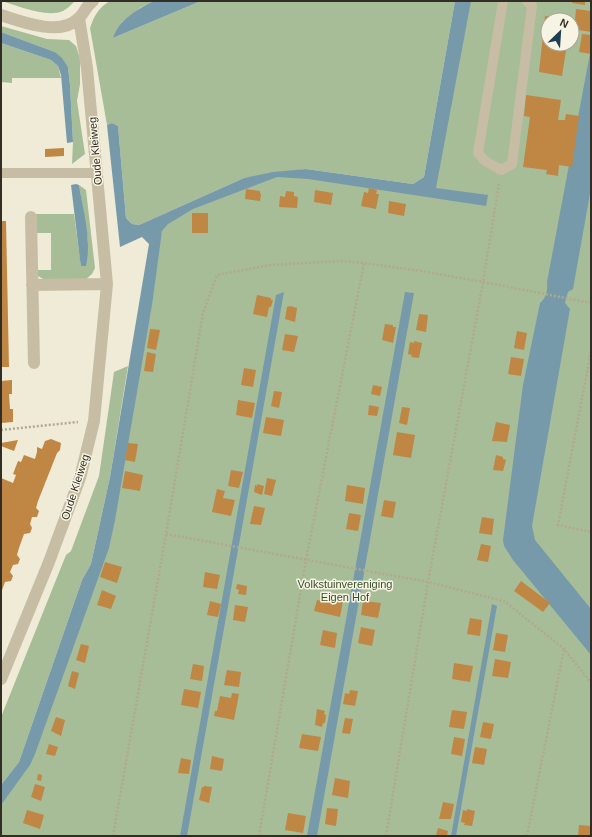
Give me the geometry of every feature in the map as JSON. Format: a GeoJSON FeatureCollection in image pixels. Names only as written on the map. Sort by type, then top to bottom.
{"type":"FeatureCollection","features":[{"type":"Feature","properties":{"kind":"street"},"geometry":{"type":"LineString","coordinates":[[1,15],[32,25],[50,28],[67,26],[79,18],[86,7],[93,1]]}},
{"type":"Feature","properties":{"kind":"street","name":"Oude Kleiweg"},"geometry":{"type":"LineString","coordinates":[[1,679],[52,555],[80,478],[94,420],[107,284],[88,68],[79,18]]}},
{"type":"Feature","properties":{"kind":"street"},"geometry":{"type":"LineString","coordinates":[[31,218],[34,363]]}},
{"type":"Feature","properties":{"kind":"street"},"geometry":{"type":"LineString","coordinates":[[32,285],[107,284]]}},
{"type":"Feature","properties":{"kind":"lane"},"geometry":{"type":"LineString","coordinates":[[503,1],[478,153],[485,161],[501,170],[512,164],[532,6],[528,1]]}},
{"type":"Feature","properties":{"kind":"lane"},"geometry":{"type":"LineString","coordinates":[[1,173],[97,173]]}},
{"type":"Feature","properties":{"kind":"path"},"geometry":{"type":"LineString","coordinates":[[386,836],[428,582],[483,282],[501,170]]}},
{"type":"Feature","properties":{"kind":"path"},"geometry":{"type":"LineString","coordinates":[[113,836],[203,313],[217,275],[270,265],[342,262],[364,263],[421,271],[591,303]]}},
{"type":"Feature","properties":{"kind":"path"},"geometry":{"type":"LineString","coordinates":[[259,836],[306,560],[364,263]]}},
{"type":"Feature","properties":{"kind":"path"},"geometry":{"type":"LineString","coordinates":[[591,351],[558,525],[591,532]]}},
{"type":"Feature","properties":{"kind":"path"},"geometry":{"type":"LineString","coordinates":[[1,430],[94,420]]}},
{"type":"Feature","properties":{"kind":"path"},"geometry":{"type":"LineString","coordinates":[[166,534],[428,582],[504,601],[564,649],[591,683]]}},
{"type":"Feature","properties":{"kind":"path"},"geometry":{"type":"LineString","coordinates":[[527,836],[564,649]]}},
{"type":"Feature","properties":{"kind":"green space"},"geometry":{"type":"Polygon","coordinates":[[[2,1],[75,1],[63,11],[49,13],[24,8],[2,1]]]}},
{"type":"Feature","properties":{"kind":"green space"},"geometry":{"type":"Polygon","coordinates":[[[110,1],[154,1],[140,8],[122,22],[113,38],[201,1],[455,1],[424,177],[413,184],[306,169],[244,178],[139,225],[132,224],[126,218],[118,126],[112,123],[107,125],[90,28],[97,12],[110,1]]]}},
{"type":"Feature","properties":{"kind":"green space","name":"Volkstuinvereniging Eigen Hof"},"geometry":{"type":"Polygon","coordinates":[[[465,1],[591,1],[591,836],[1,836],[1,796],[28,760],[94,578],[164,220],[277,174],[424,191],[465,1]]]}},
{"type":"Feature","properties":{"kind":"green space"},"geometry":{"type":"Polygon","coordinates":[[[1,26],[47,39],[69,40],[76,46],[80,59],[80,84],[77,101],[85,154],[72,164],[73,142],[68,67],[55,52],[1,32],[1,26]]]}},
{"type":"Feature","properties":{"kind":"green space"},"geometry":{"type":"Polygon","coordinates":[[[1,43],[51,60],[58,66],[61,78],[12,78],[12,83],[1,82],[1,43]]]}},
{"type":"Feature","properties":{"kind":"green space"},"geometry":{"type":"Polygon","coordinates":[[[79,185],[86,190],[95,268],[92,274],[86,279],[45,280],[38,276],[37,270],[51,270],[51,233],[37,233],[36,214],[74,214],[81,266],[88,241],[79,185]]]}},
{"type":"Feature","properties":{"kind":"green space"},"geometry":{"type":"Polygon","coordinates":[[[128,366],[110,477],[91,564],[82,580],[19,762],[1,785],[1,717],[66,555],[71,551],[99,476],[114,372],[128,366]]]}},
{"type":"Feature","properties":{"kind":"water"},"geometry":{"type":"Polygon","coordinates":[[[154,1],[201,1],[113,38],[124,20],[154,1]]]}},
{"type":"Feature","properties":{"kind":"water"},"geometry":{"type":"Polygon","coordinates":[[[455,1],[471,1],[436,188],[488,195],[486,206],[308,179],[277,177],[193,209],[168,224],[162,231],[152,305],[109,548],[35,754],[30,765],[1,805],[1,785],[19,762],[82,580],[91,564],[110,477],[149,244],[142,237],[120,247],[107,125],[112,123],[118,126],[126,218],[132,224],[139,225],[244,178],[273,172],[306,169],[413,184],[424,177],[455,1]]]}},
{"type":"Feature","properties":{"kind":"water"},"geometry":{"type":"Polygon","coordinates":[[[1,32],[55,52],[62,58],[68,67],[73,142],[67,143],[61,75],[58,66],[51,60],[1,43],[1,32]]]}},
{"type":"Feature","properties":{"kind":"water"},"geometry":{"type":"Polygon","coordinates":[[[591,48],[591,188],[573,289],[568,292],[565,303],[570,309],[532,526],[535,540],[591,609],[591,655],[513,560],[504,546],[503,540],[523,385],[540,303],[544,299],[547,291],[547,282],[591,48]]]}},
{"type":"Feature","properties":{"kind":"water"},"geometry":{"type":"Polygon","coordinates":[[[71,185],[79,185],[86,225],[88,256],[86,266],[81,266],[80,260],[71,185]]]}},
{"type":"Feature","properties":{"kind":"water"},"geometry":{"type":"Polygon","coordinates":[[[284,292],[187,836],[180,836],[276,295],[284,292]]]}},
{"type":"Feature","properties":{"kind":"water"},"geometry":{"type":"Polygon","coordinates":[[[405,292],[414,293],[317,836],[307,836],[405,292]]]}},
{"type":"Feature","properties":{"kind":"water"},"geometry":{"type":"Polygon","coordinates":[[[492,604],[497,606],[456,836],[451,836],[492,604]]]}},
{"type":"Feature","properties":{"kind":"building"},"geometry":{"type":"Polygon","coordinates":[[[572,1],[585,1],[585,5],[572,3],[572,1]]]}},
{"type":"Feature","properties":{"kind":"building"},"geometry":{"type":"Polygon","coordinates":[[[576,9],[591,11],[591,32],[580,30],[580,12],[576,12],[576,9]]]}},
{"type":"Feature","properties":{"kind":"building"},"geometry":{"type":"Polygon","coordinates":[[[582,34],[591,35],[591,54],[579,52],[582,34]]]}},
{"type":"Feature","properties":{"kind":"building"},"geometry":{"type":"Polygon","coordinates":[[[541,52],[566,52],[562,76],[539,72],[541,52]]]}},
{"type":"Feature","properties":{"kind":"building"},"geometry":{"type":"Polygon","coordinates":[[[526,95],[561,100],[558,120],[565,120],[566,114],[579,116],[572,167],[559,165],[558,176],[546,174],[547,170],[523,167],[530,117],[524,116],[526,95]]]}},
{"type":"Feature","properties":{"kind":"building"},"geometry":{"type":"Polygon","coordinates":[[[64,148],[64,156],[45,157],[45,149],[64,148]]]}},
{"type":"Feature","properties":{"kind":"building"},"geometry":{"type":"Polygon","coordinates":[[[369,188],[377,190],[376,194],[379,194],[376,209],[361,206],[364,192],[368,193],[369,188]]]}},
{"type":"Feature","properties":{"kind":"building"},"geometry":{"type":"Polygon","coordinates":[[[246,189],[260,191],[260,201],[245,199],[246,189]]]}},
{"type":"Feature","properties":{"kind":"building"},"geometry":{"type":"Polygon","coordinates":[[[315,190],[333,193],[331,205],[314,202],[315,190]]]}},
{"type":"Feature","properties":{"kind":"building"},"geometry":{"type":"Polygon","coordinates":[[[286,191],[294,192],[294,196],[298,197],[297,208],[279,207],[280,196],[285,197],[286,191]]]}},
{"type":"Feature","properties":{"kind":"building"},"geometry":{"type":"Polygon","coordinates":[[[389,201],[406,204],[404,216],[388,213],[389,201]]]}},
{"type":"Feature","properties":{"kind":"building"},"geometry":{"type":"Polygon","coordinates":[[[192,213],[208,213],[208,233],[192,233],[192,213]]]}},
{"type":"Feature","properties":{"kind":"building"},"geometry":{"type":"Polygon","coordinates":[[[1,221],[6,221],[9,367],[1,367],[1,221]]]}},
{"type":"Feature","properties":{"kind":"building"},"geometry":{"type":"Polygon","coordinates":[[[257,295],[271,298],[271,300],[273,300],[271,307],[269,307],[267,317],[253,314],[257,295]]]}},
{"type":"Feature","properties":{"kind":"building"},"geometry":{"type":"Polygon","coordinates":[[[290,306],[297,308],[295,322],[285,319],[287,307],[290,306]]]}},
{"type":"Feature","properties":{"kind":"building"},"geometry":{"type":"Polygon","coordinates":[[[419,314],[428,315],[426,332],[416,330],[419,314]]]}},
{"type":"Feature","properties":{"kind":"building"},"geometry":{"type":"Polygon","coordinates":[[[385,324],[396,327],[393,343],[382,340],[385,324]]]}},
{"type":"Feature","properties":{"kind":"building"},"geometry":{"type":"Polygon","coordinates":[[[150,329],[160,330],[156,350],[147,348],[150,329]]]}},
{"type":"Feature","properties":{"kind":"building"},"geometry":{"type":"Polygon","coordinates":[[[517,331],[527,333],[524,350],[514,348],[517,331]]]}},
{"type":"Feature","properties":{"kind":"building"},"geometry":{"type":"Polygon","coordinates":[[[285,334],[298,336],[294,352],[282,350],[285,334]]]}},
{"type":"Feature","properties":{"kind":"building"},"geometry":{"type":"Polygon","coordinates":[[[414,341],[422,343],[419,358],[411,357],[412,355],[408,354],[410,342],[414,343],[414,341]]]}},
{"type":"Feature","properties":{"kind":"building"},"geometry":{"type":"Polygon","coordinates":[[[147,352],[156,354],[153,372],[144,371],[147,352]]]}},
{"type":"Feature","properties":{"kind":"building"},"geometry":{"type":"Polygon","coordinates":[[[511,357],[524,359],[521,376],[508,374],[511,357]]]}},
{"type":"Feature","properties":{"kind":"building"},"geometry":{"type":"Polygon","coordinates":[[[244,368],[256,370],[253,387],[241,385],[244,368]]]}},
{"type":"Feature","properties":{"kind":"building"},"geometry":{"type":"Polygon","coordinates":[[[12,380],[12,394],[9,394],[10,409],[13,409],[13,422],[1,423],[1,381],[12,380]]]}},
{"type":"Feature","properties":{"kind":"building"},"geometry":{"type":"Polygon","coordinates":[[[373,385],[382,387],[380,396],[371,394],[373,385]]]}},
{"type":"Feature","properties":{"kind":"building"},"geometry":{"type":"Polygon","coordinates":[[[274,391],[282,392],[279,408],[271,406],[274,391]]]}},
{"type":"Feature","properties":{"kind":"building"},"geometry":{"type":"Polygon","coordinates":[[[238,400],[255,403],[252,418],[236,415],[238,400]]]}},
{"type":"Feature","properties":{"kind":"building"},"geometry":{"type":"Polygon","coordinates":[[[369,405],[379,407],[377,416],[368,415],[369,405]]]}},
{"type":"Feature","properties":{"kind":"building"},"geometry":{"type":"Polygon","coordinates":[[[402,407],[410,408],[407,425],[399,423],[402,407]]]}},
{"type":"Feature","properties":{"kind":"building"},"geometry":{"type":"Polygon","coordinates":[[[266,417],[284,420],[281,436],[263,433],[266,417]]]}},
{"type":"Feature","properties":{"kind":"building"},"geometry":{"type":"Polygon","coordinates":[[[496,422],[510,425],[507,442],[492,441],[496,422]]]}},
{"type":"Feature","properties":{"kind":"building"},"geometry":{"type":"Polygon","coordinates":[[[397,432],[415,435],[411,458],[393,455],[397,432]]]}},
{"type":"Feature","properties":{"kind":"building"},"geometry":{"type":"Polygon","coordinates":[[[51,439],[61,443],[60,450],[57,453],[38,501],[36,508],[39,511],[37,517],[32,517],[30,524],[32,528],[30,533],[24,534],[17,555],[20,559],[18,564],[13,565],[10,572],[13,576],[11,581],[5,582],[1,593],[1,478],[13,483],[16,475],[13,474],[18,461],[21,462],[24,455],[35,459],[37,447],[42,449],[45,441],[51,439]]]}},
{"type":"Feature","properties":{"kind":"building"},"geometry":{"type":"Polygon","coordinates":[[[18,440],[14,451],[1,446],[1,443],[18,440]]]}},
{"type":"Feature","properties":{"kind":"building"},"geometry":{"type":"Polygon","coordinates":[[[128,443],[138,444],[135,462],[125,460],[128,443]]]}},
{"type":"Feature","properties":{"kind":"building"},"geometry":{"type":"Polygon","coordinates":[[[496,455],[503,457],[503,459],[506,460],[503,471],[493,470],[496,455]]]}},
{"type":"Feature","properties":{"kind":"building"},"geometry":{"type":"Polygon","coordinates":[[[231,470],[243,472],[239,488],[228,486],[231,470]]]}},
{"type":"Feature","properties":{"kind":"building"},"geometry":{"type":"Polygon","coordinates":[[[125,471],[143,475],[140,491],[122,488],[125,471]]]}},
{"type":"Feature","properties":{"kind":"building"},"geometry":{"type":"Polygon","coordinates":[[[267,478],[276,480],[272,496],[264,494],[267,478]]]}},
{"type":"Feature","properties":{"kind":"building"},"geometry":{"type":"Polygon","coordinates":[[[257,484],[264,486],[262,495],[254,492],[255,485],[257,486],[257,484]]]}},
{"type":"Feature","properties":{"kind":"building"},"geometry":{"type":"Polygon","coordinates":[[[347,485],[365,488],[363,504],[345,501],[347,485]]]}},
{"type":"Feature","properties":{"kind":"building"},"geometry":{"type":"Polygon","coordinates":[[[217,489],[225,491],[223,498],[235,500],[231,516],[212,512],[217,489]]]}},
{"type":"Feature","properties":{"kind":"building"},"geometry":{"type":"Polygon","coordinates":[[[384,500],[396,502],[393,518],[381,516],[384,500]]]}},
{"type":"Feature","properties":{"kind":"building"},"geometry":{"type":"Polygon","coordinates":[[[254,506],[265,508],[261,525],[250,524],[254,506]]]}},
{"type":"Feature","properties":{"kind":"building"},"geometry":{"type":"Polygon","coordinates":[[[349,513],[361,515],[358,531],[346,529],[349,513]]]}},
{"type":"Feature","properties":{"kind":"building"},"geometry":{"type":"Polygon","coordinates":[[[482,517],[494,519],[492,535],[479,533],[482,517]]]}},
{"type":"Feature","properties":{"kind":"building"},"geometry":{"type":"Polygon","coordinates":[[[481,544],[491,546],[488,562],[477,560],[481,544]]]}},
{"type":"Feature","properties":{"kind":"building"},"geometry":{"type":"Polygon","coordinates":[[[105,562],[122,567],[117,583],[100,577],[105,562]]]}},
{"type":"Feature","properties":{"kind":"building"},"geometry":{"type":"Polygon","coordinates":[[[205,572],[220,575],[217,589],[203,587],[205,572]]]}},
{"type":"Feature","properties":{"kind":"building"},"geometry":{"type":"Polygon","coordinates":[[[521,581],[550,603],[543,612],[514,591],[521,581]]]}},
{"type":"Feature","properties":{"kind":"building"},"geometry":{"type":"Polygon","coordinates":[[[237,584],[247,586],[246,595],[238,594],[239,590],[236,589],[237,584]]]}},
{"type":"Feature","properties":{"kind":"building"},"geometry":{"type":"Polygon","coordinates":[[[102,590],[116,596],[111,609],[97,605],[102,590]]]}},
{"type":"Feature","properties":{"kind":"building"},"geometry":{"type":"Polygon","coordinates":[[[328,598],[343,601],[340,617],[314,611],[317,600],[327,602],[328,598]]]}},
{"type":"Feature","properties":{"kind":"building"},"geometry":{"type":"Polygon","coordinates":[[[210,601],[221,604],[218,617],[207,615],[210,601]]]}},
{"type":"Feature","properties":{"kind":"building"},"geometry":{"type":"Polygon","coordinates":[[[363,601],[381,603],[378,618],[361,615],[363,601]]]}},
{"type":"Feature","properties":{"kind":"building"},"geometry":{"type":"Polygon","coordinates":[[[235,605],[248,607],[245,622],[233,620],[235,605]]]}},
{"type":"Feature","properties":{"kind":"building"},"geometry":{"type":"Polygon","coordinates":[[[470,618],[482,620],[480,636],[467,634],[470,618]]]}},
{"type":"Feature","properties":{"kind":"building"},"geometry":{"type":"Polygon","coordinates":[[[361,627],[375,630],[372,646],[358,643],[361,627]]]}},
{"type":"Feature","properties":{"kind":"building"},"geometry":{"type":"Polygon","coordinates":[[[323,630],[337,633],[335,648],[320,645],[323,630]]]}},
{"type":"Feature","properties":{"kind":"building"},"geometry":{"type":"Polygon","coordinates":[[[496,633],[508,635],[505,652],[493,650],[496,633]]]}},
{"type":"Feature","properties":{"kind":"building"},"geometry":{"type":"Polygon","coordinates":[[[81,644],[89,646],[85,663],[76,660],[81,644]]]}},
{"type":"Feature","properties":{"kind":"building"},"geometry":{"type":"Polygon","coordinates":[[[495,659],[511,662],[508,678],[492,676],[495,659]]]}},
{"type":"Feature","properties":{"kind":"building"},"geometry":{"type":"Polygon","coordinates":[[[454,663],[473,666],[470,682],[452,679],[454,663]]]}},
{"type":"Feature","properties":{"kind":"building"},"geometry":{"type":"Polygon","coordinates":[[[193,664],[204,666],[202,681],[190,679],[193,664]]]}},
{"type":"Feature","properties":{"kind":"building"},"geometry":{"type":"Polygon","coordinates":[[[227,670],[241,672],[239,687],[224,685],[227,670]]]}},
{"type":"Feature","properties":{"kind":"building"},"geometry":{"type":"Polygon","coordinates":[[[72,671],[79,673],[75,689],[68,686],[72,671]]]}},
{"type":"Feature","properties":{"kind":"building"},"geometry":{"type":"Polygon","coordinates":[[[184,689],[201,692],[198,708],[181,705],[184,689]]]}},
{"type":"Feature","properties":{"kind":"building"},"geometry":{"type":"Polygon","coordinates":[[[350,690],[358,691],[355,706],[343,704],[345,693],[349,694],[350,690]]]}},
{"type":"Feature","properties":{"kind":"building"},"geometry":{"type":"Polygon","coordinates":[[[232,693],[239,694],[234,720],[214,716],[215,711],[217,711],[220,696],[231,698],[232,693]]]}},
{"type":"Feature","properties":{"kind":"building"},"geometry":{"type":"Polygon","coordinates":[[[317,709],[325,711],[325,723],[323,723],[322,727],[315,725],[317,709]]]}},
{"type":"Feature","properties":{"kind":"building"},"geometry":{"type":"Polygon","coordinates":[[[452,710],[467,712],[464,729],[449,727],[452,710]]]}},
{"type":"Feature","properties":{"kind":"building"},"geometry":{"type":"Polygon","coordinates":[[[56,717],[65,720],[61,736],[51,731],[56,717]]]}},
{"type":"Feature","properties":{"kind":"building"},"geometry":{"type":"Polygon","coordinates":[[[345,718],[353,719],[350,734],[342,733],[345,718]]]}},
{"type":"Feature","properties":{"kind":"building"},"geometry":{"type":"Polygon","coordinates":[[[483,722],[494,724],[491,739],[480,737],[483,722]]]}},
{"type":"Feature","properties":{"kind":"building"},"geometry":{"type":"Polygon","coordinates":[[[302,734],[321,737],[318,751],[299,748],[302,734]]]}},
{"type":"Feature","properties":{"kind":"building"},"geometry":{"type":"Polygon","coordinates":[[[454,737],[465,739],[462,756],[451,754],[454,737]]]}},
{"type":"Feature","properties":{"kind":"building"},"geometry":{"type":"Polygon","coordinates":[[[49,744],[58,747],[55,756],[46,754],[49,744]]]}},
{"type":"Feature","properties":{"kind":"building"},"geometry":{"type":"Polygon","coordinates":[[[475,747],[487,749],[484,765],[472,763],[475,747]]]}},
{"type":"Feature","properties":{"kind":"building"},"geometry":{"type":"Polygon","coordinates":[[[212,756],[224,759],[222,771],[210,769],[212,756]]]}},
{"type":"Feature","properties":{"kind":"building"},"geometry":{"type":"Polygon","coordinates":[[[181,758],[191,760],[189,774],[178,773],[181,758]]]}},
{"type":"Feature","properties":{"kind":"building"},"geometry":{"type":"Polygon","coordinates":[[[38,774],[42,775],[41,781],[37,780],[38,774]]]}},
{"type":"Feature","properties":{"kind":"building"},"geometry":{"type":"Polygon","coordinates":[[[335,778],[350,781],[348,798],[332,795],[335,778]]]}},
{"type":"Feature","properties":{"kind":"building"},"geometry":{"type":"Polygon","coordinates":[[[35,784],[45,787],[41,801],[31,797],[35,784]]]}},
{"type":"Feature","properties":{"kind":"building"},"geometry":{"type":"Polygon","coordinates":[[[202,787],[212,787],[209,803],[199,800],[202,787]]]}},
{"type":"Feature","properties":{"kind":"building"},"geometry":{"type":"Polygon","coordinates":[[[443,802],[454,804],[451,819],[439,819],[443,802]]]}},
{"type":"Feature","properties":{"kind":"building"},"geometry":{"type":"Polygon","coordinates":[[[327,808],[338,809],[336,826],[325,824],[327,808]]]}},
{"type":"Feature","properties":{"kind":"building"},"geometry":{"type":"Polygon","coordinates":[[[467,809],[475,811],[472,826],[464,825],[465,823],[461,822],[463,810],[467,811],[467,809]]]}},
{"type":"Feature","properties":{"kind":"building"},"geometry":{"type":"Polygon","coordinates":[[[27,810],[44,815],[40,829],[23,823],[27,810]]]}},
{"type":"Feature","properties":{"kind":"building"},"geometry":{"type":"Polygon","coordinates":[[[288,813],[306,816],[303,833],[285,830],[288,813]]]}},
{"type":"Feature","properties":{"kind":"building"},"geometry":{"type":"Polygon","coordinates":[[[579,825],[591,826],[591,836],[578,836],[579,825]]]}},
{"type":"Feature","properties":{"kind":"building"},"geometry":{"type":"Polygon","coordinates":[[[438,828],[448,831],[447,836],[436,836],[438,828]]]}}]}
